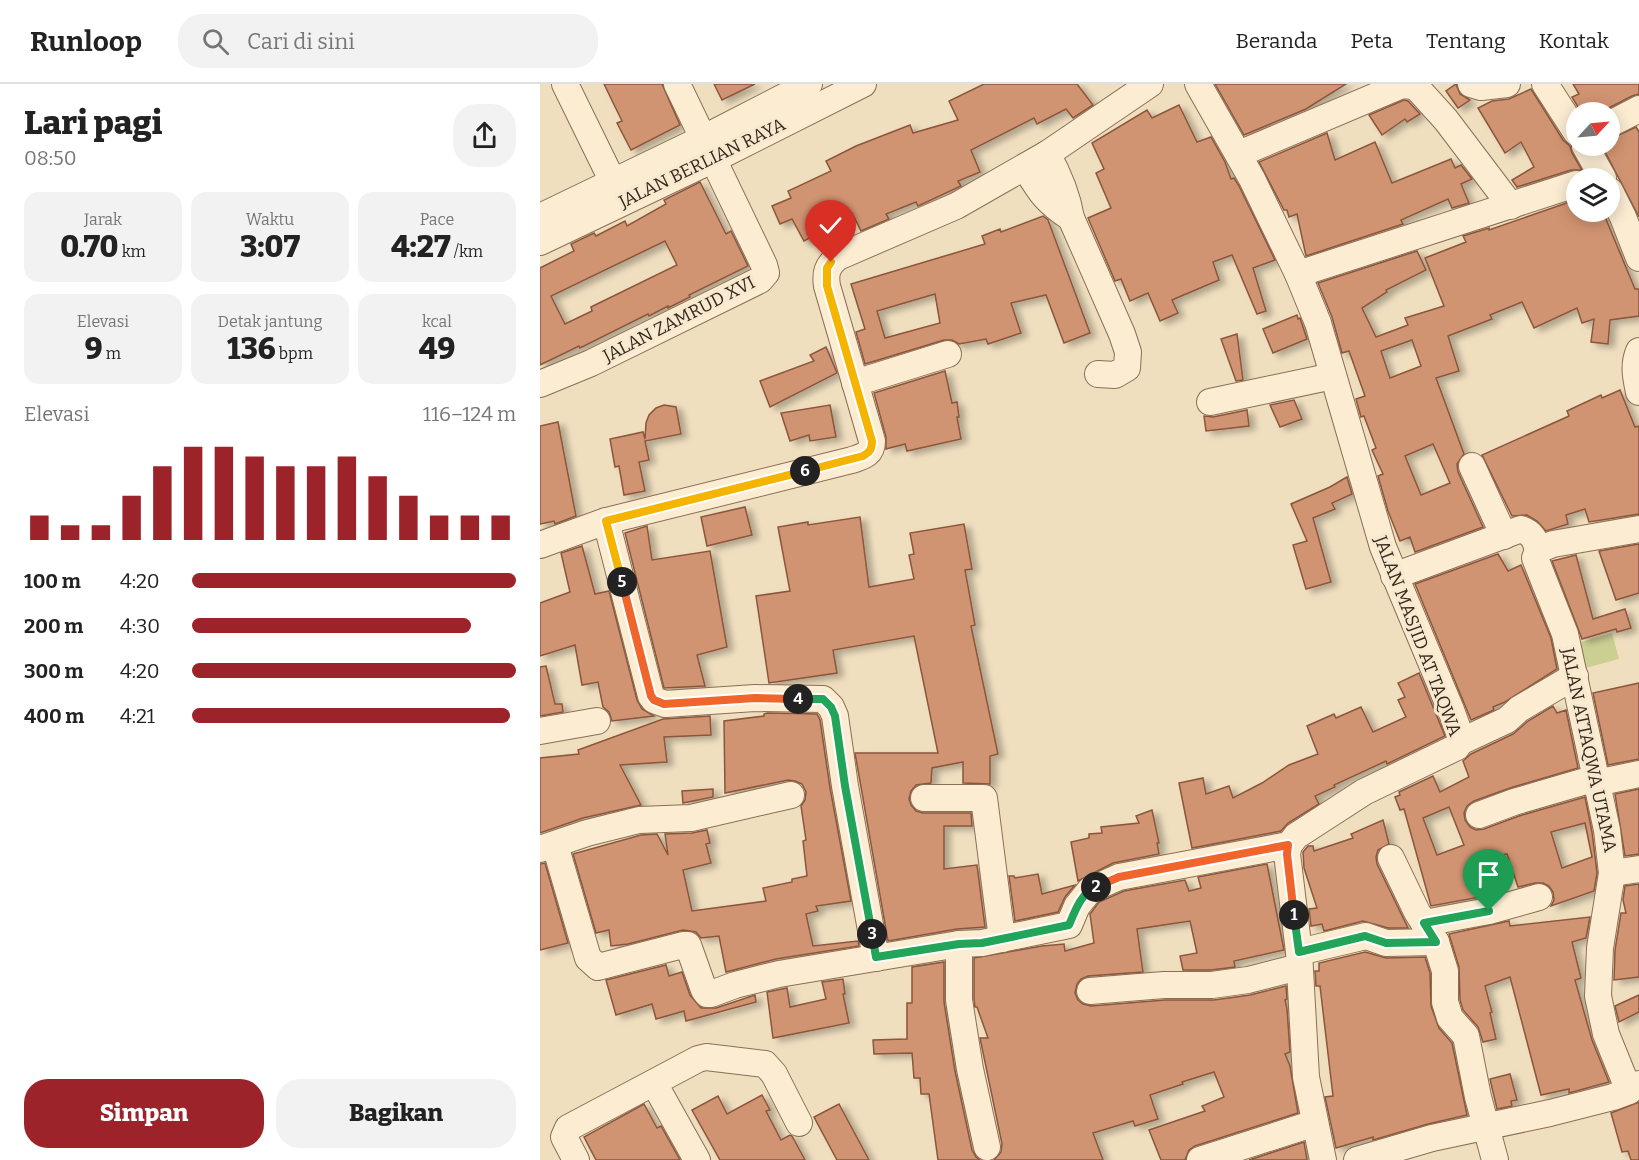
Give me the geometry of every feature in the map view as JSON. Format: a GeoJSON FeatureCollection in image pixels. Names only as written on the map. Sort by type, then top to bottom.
{"type":"FeatureCollection","features":[{"type":"Feature","properties":{"kind":"street"},"geometry":{"type":"LineString","coordinates":[[565,84],[613,182]]}},
{"type":"Feature","properties":{"kind":"street"},"geometry":{"type":"LineString","coordinates":[[677,84],[709,148]]}},
{"type":"Feature","properties":{"kind":"street","name":"JALAN BERLIAN RAYA"},"geometry":{"type":"LineString","coordinates":[[540,242],[709,148],[808,84]]}},
{"type":"Feature","properties":{"kind":"street","name":"JALAN BERLIAN RAYA"},"geometry":{"type":"LineString","coordinates":[[540,217],[613,182],[709,148],[863,84]]}},
{"type":"Feature","properties":{"kind":"street"},"geometry":{"type":"LineString","coordinates":[[540,545],[606,521],[852,460],[869,453],[872,441],[827,286],[827,268],[831,262],[956,207],[1047,154],[1150,84]]}},
{"type":"Feature","properties":{"kind":"street","name":"JALAN MASJID AT TAQWA"},"geometry":{"type":"LineString","coordinates":[[1198,84],[1239,154],[1298,274],[1318,324],[1374,519],[1394,576],[1460,735],[1457,747],[1364,792],[1296,836],[1288,845]]}},
{"type":"Feature","properties":{"kind":"street"},"geometry":{"type":"LineString","coordinates":[[1471,84],[1481,87],[1507,84]]}},
{"type":"Feature","properties":{"kind":"street"},"geometry":{"type":"LineString","coordinates":[[1545,84],[1566,117]]}},
{"type":"Feature","properties":{"kind":"street"},"geometry":{"type":"LineString","coordinates":[[1239,154],[1402,85],[1408,85],[1418,89],[1446,120],[1511,206]]}},
{"type":"Feature","properties":{"kind":"street"},"geometry":{"type":"LineString","coordinates":[[1620,119],[1639,109]]}},
{"type":"Feature","properties":{"kind":"street","name":"JALAN ZAMRUD XVI"},"geometry":{"type":"LineString","coordinates":[[540,384],[591,363],[760,280],[766,273],[764,264],[709,148]]}},
{"type":"Feature","properties":{"kind":"street"},"geometry":{"type":"LineString","coordinates":[[1047,154],[1063,183],[1071,218],[1128,352],[1127,368],[1115,375],[1098,374]]}},
{"type":"Feature","properties":{"kind":"street"},"geometry":{"type":"LineString","coordinates":[[1026,167],[1041,195],[1071,218]]}},
{"type":"Feature","properties":{"kind":"street"},"geometry":{"type":"LineString","coordinates":[[1298,274],[1566,187]]}},
{"type":"Feature","properties":{"kind":"street"},"geometry":{"type":"LineString","coordinates":[[1620,201],[1631,213],[1639,258]]}},
{"type":"Feature","properties":{"kind":"street"},"geometry":{"type":"LineString","coordinates":[[1639,351],[1635,374],[1639,392]]}},
{"type":"Feature","properties":{"kind":"street"},"geometry":{"type":"LineString","coordinates":[[855,383],[948,354]]}},
{"type":"Feature","properties":{"kind":"street"},"geometry":{"type":"LineString","coordinates":[[1210,402],[1333,376]]}},
{"type":"Feature","properties":{"kind":"street"},"geometry":{"type":"LineString","coordinates":[[1472,466],[1504,536]]}},
{"type":"Feature","properties":{"kind":"street"},"geometry":{"type":"LineString","coordinates":[[606,521],[651,696],[654,700],[664,704],[755,698],[823,699],[831,707],[876,957]]}},
{"type":"Feature","properties":{"kind":"street"},"geometry":{"type":"LineString","coordinates":[[1394,576],[1521,529],[1529,531],[1535,539],[1538,550],[1553,544],[1639,529]]}},
{"type":"Feature","properties":{"kind":"street","name":"JALAN ATTAQWA UTAMA"},"geometry":{"type":"LineString","coordinates":[[1538,550],[1536,563],[1559,615],[1575,676],[1607,830],[1612,873],[1600,948],[1598,996],[1606,1034],[1634,1088]]}},
{"type":"Feature","properties":{"kind":"street"},"geometry":{"type":"LineString","coordinates":[[1460,742],[1507,720],[1519,709],[1575,676]]}},
{"type":"Feature","properties":{"kind":"street"},"geometry":{"type":"LineString","coordinates":[[540,731],[597,721]]}},
{"type":"Feature","properties":{"kind":"street"},"geometry":{"type":"LineString","coordinates":[[1479,815],[1514,802],[1596,781],[1639,774]]}},
{"type":"Feature","properties":{"kind":"street"},"geometry":{"type":"LineString","coordinates":[[791,795],[691,818],[639,820],[587,833],[548,847],[588,958],[598,967],[688,945],[704,990],[707,994],[711,994],[735,985],[780,974],[959,944],[982,943],[1069,925],[1077,906],[1090,890],[1119,877],[1288,845],[1287,854],[1299,959],[1306,1077],[1323,1160]]}},
{"type":"Feature","properties":{"kind":"street"},"geometry":{"type":"LineString","coordinates":[[924,798],[984,798],[1002,939]]}},
{"type":"Feature","properties":{"kind":"street"},"geometry":{"type":"LineString","coordinates":[[1391,858],[1417,912],[1430,932],[1445,971],[1445,1002],[1450,1017],[1466,1036],[1495,1160]]}},
{"type":"Feature","properties":{"kind":"street"},"geometry":{"type":"LineString","coordinates":[[1612,873],[1639,869]]}},
{"type":"Feature","properties":{"kind":"street"},"geometry":{"type":"LineString","coordinates":[[1090,992],[1164,985],[1212,985],[1248,980],[1365,936],[1386,943],[1430,932],[1489,911],[1539,897]]}},
{"type":"Feature","properties":{"kind":"street"},"geometry":{"type":"LineString","coordinates":[[959,944],[959,1000],[970,1069],[987,1146]]}},
{"type":"Feature","properties":{"kind":"street"},"geometry":{"type":"LineString","coordinates":[[576,1160],[564,1137],[568,1128],[706,1057],[765,1064],[774,1074],[799,1123]]}},
{"type":"Feature","properties":{"kind":"street"},"geometry":{"type":"LineString","coordinates":[[654,1083],[697,1160]]}},
{"type":"Feature","properties":{"kind":"street"},"geometry":{"type":"LineString","coordinates":[[1357,1160],[1432,1138],[1550,1113],[1634,1088]]}},
{"type":"Feature","properties":{"kind":"street"},"geometry":{"type":"LineString","coordinates":[[1200,1160],[1315,1123]]}},
{"type":"Feature","properties":{"kind":"green space"},"geometry":{"type":"Polygon","coordinates":[[[1612,633],[1619,659],[1574,671],[1567,646],[1612,633]]]}},
{"type":"Feature","properties":{"kind":"building"},"geometry":{"type":"Polygon","coordinates":[[[604,84],[662,84],[680,125],[631,150],[617,123],[622,121],[604,84]]]}},
{"type":"Feature","properties":{"kind":"building"},"geometry":{"type":"Polygon","coordinates":[[[714,84],[755,84],[722,100],[714,84]]]}},
{"type":"Feature","properties":{"kind":"building"},"geometry":{"type":"Polygon","coordinates":[[[984,84],[1077,84],[1093,105],[1073,118],[1066,109],[1037,124],[1034,118],[971,150],[980,172],[958,181],[961,186],[918,206],[916,202],[886,214],[889,219],[861,231],[852,213],[817,229],[819,233],[804,241],[792,219],[780,224],[772,206],[791,198],[788,191],[831,171],[826,161],[856,146],[910,125],[913,133],[958,120],[949,101],[984,84]]]}},
{"type":"Feature","properties":{"kind":"building"},"geometry":{"type":"Polygon","coordinates":[[[1215,84],[1346,84],[1306,109],[1244,135],[1215,84]]]}},
{"type":"Feature","properties":{"kind":"building"},"geometry":{"type":"Polygon","coordinates":[[[1456,84],[1460,94],[1470,100],[1458,108],[1446,91],[1456,84]]]}},
{"type":"Feature","properties":{"kind":"building"},"geometry":{"type":"Polygon","coordinates":[[[1573,84],[1639,84],[1639,94],[1620,102],[1575,102],[1572,97],[1579,94],[1573,84]]]}},
{"type":"Feature","properties":{"kind":"building"},"geometry":{"type":"Polygon","coordinates":[[[1531,89],[1566,143],[1566,156],[1574,156],[1581,168],[1566,168],[1566,172],[1517,187],[1512,180],[1534,167],[1521,142],[1505,153],[1478,108],[1492,101],[1509,99],[1531,89]]]}},
{"type":"Feature","properties":{"kind":"building"},"geometry":{"type":"Polygon","coordinates":[[[1404,100],[1408,101],[1420,114],[1407,122],[1405,119],[1382,135],[1369,115],[1404,100]]]}},
{"type":"Feature","properties":{"kind":"building"},"geometry":{"type":"Polygon","coordinates":[[[1179,105],[1197,142],[1211,137],[1225,162],[1231,179],[1234,178],[1239,186],[1275,260],[1253,268],[1266,311],[1257,314],[1232,255],[1213,262],[1219,280],[1172,300],[1178,313],[1160,321],[1148,293],[1130,301],[1121,279],[1115,281],[1088,218],[1111,208],[1096,173],[1104,169],[1092,143],[1147,110],[1152,118],[1179,105]]]}},
{"type":"Feature","properties":{"kind":"building"},"geometry":{"type":"Polygon","coordinates":[[[1636,127],[1639,132],[1639,217],[1620,181],[1620,168],[1613,168],[1607,156],[1620,156],[1620,134],[1636,127]]]}},
{"type":"Feature","properties":{"kind":"building"},"geometry":{"type":"Polygon","coordinates":[[[1327,133],[1335,160],[1375,142],[1392,183],[1451,159],[1455,168],[1461,165],[1472,179],[1461,184],[1469,203],[1452,208],[1448,199],[1401,220],[1403,224],[1306,256],[1297,214],[1289,217],[1259,162],[1327,133]]]}},
{"type":"Feature","properties":{"kind":"building"},"geometry":{"type":"Polygon","coordinates":[[[700,182],[726,234],[731,231],[748,266],[668,308],[668,306],[649,316],[648,314],[540,365],[540,268],[574,251],[571,244],[594,233],[596,236],[625,221],[627,226],[666,204],[664,200],[700,182]],[[665,241],[551,296],[565,324],[592,311],[591,307],[677,265],[665,241]]]}},
{"type":"Feature","properties":{"kind":"building"},"geometry":{"type":"Polygon","coordinates":[[[1566,203],[1566,222],[1607,222],[1635,289],[1639,289],[1639,316],[1610,320],[1608,344],[1591,342],[1594,319],[1582,323],[1577,308],[1534,328],[1522,302],[1490,315],[1492,319],[1448,336],[1459,371],[1436,378],[1464,454],[1457,464],[1458,472],[1483,527],[1415,552],[1410,537],[1400,541],[1388,511],[1378,476],[1383,474],[1372,450],[1376,448],[1364,416],[1361,417],[1356,399],[1365,396],[1349,351],[1342,353],[1332,317],[1318,283],[1417,251],[1426,270],[1386,290],[1387,292],[1362,308],[1376,337],[1408,325],[1405,318],[1444,306],[1425,258],[1466,242],[1463,236],[1489,228],[1489,230],[1566,203]],[[1412,340],[1381,351],[1390,378],[1421,366],[1412,340]],[[1433,444],[1405,456],[1421,495],[1450,483],[1433,444]]]}},
{"type":"Feature","properties":{"kind":"building"},"geometry":{"type":"Polygon","coordinates":[[[1043,216],[1048,220],[1090,333],[1064,343],[1046,295],[1011,303],[1021,333],[988,344],[986,339],[959,344],[952,340],[944,340],[865,364],[856,332],[865,329],[851,284],[985,244],[982,236],[1000,229],[1001,232],[1043,216]],[[935,294],[877,311],[885,338],[940,323],[935,294]]]}},
{"type":"Feature","properties":{"kind":"building"},"geometry":{"type":"Polygon","coordinates":[[[1297,315],[1307,339],[1273,353],[1263,329],[1297,315]]]}},
{"type":"Feature","properties":{"kind":"building"},"geometry":{"type":"Polygon","coordinates":[[[1237,334],[1243,380],[1236,381],[1221,339],[1237,334]]]}},
{"type":"Feature","properties":{"kind":"building"},"geometry":{"type":"Polygon","coordinates":[[[826,347],[837,373],[770,407],[760,381],[814,361],[810,355],[826,347]]]}},
{"type":"Feature","properties":{"kind":"building"},"geometry":{"type":"Polygon","coordinates":[[[945,371],[952,403],[957,402],[961,439],[907,451],[905,444],[886,449],[886,437],[874,393],[945,371]]]}},
{"type":"Feature","properties":{"kind":"building"},"geometry":{"type":"Polygon","coordinates":[[[1620,390],[1635,427],[1639,426],[1639,514],[1589,522],[1585,509],[1566,515],[1568,524],[1546,531],[1537,521],[1527,515],[1512,516],[1482,455],[1569,416],[1567,411],[1601,395],[1602,398],[1620,390]]]}},
{"type":"Feature","properties":{"kind":"building"},"geometry":{"type":"Polygon","coordinates":[[[1294,400],[1302,419],[1280,427],[1270,405],[1294,400]]]}},
{"type":"Feature","properties":{"kind":"building"},"geometry":{"type":"Polygon","coordinates":[[[664,405],[676,407],[681,434],[645,441],[649,460],[639,462],[645,491],[624,495],[619,466],[615,467],[610,439],[643,432],[645,439],[649,415],[656,408],[664,405]]]}},
{"type":"Feature","properties":{"kind":"building"},"geometry":{"type":"Polygon","coordinates":[[[830,405],[836,437],[810,441],[809,435],[790,441],[781,413],[830,405]]]}},
{"type":"Feature","properties":{"kind":"building"},"geometry":{"type":"Polygon","coordinates":[[[1247,410],[1249,426],[1206,431],[1204,416],[1213,417],[1247,410]]]}},
{"type":"Feature","properties":{"kind":"building"},"geometry":{"type":"Polygon","coordinates":[[[558,422],[576,516],[555,524],[554,521],[540,524],[540,426],[558,422]]]}},
{"type":"Feature","properties":{"kind":"building"},"geometry":{"type":"Polygon","coordinates":[[[1347,477],[1352,494],[1332,503],[1335,509],[1313,518],[1331,582],[1306,589],[1293,545],[1307,541],[1291,504],[1347,477]]]}},
{"type":"Feature","properties":{"kind":"building"},"geometry":{"type":"Polygon","coordinates":[[[745,507],[752,535],[707,546],[701,517],[745,507]]]}},
{"type":"Feature","properties":{"kind":"building"},"geometry":{"type":"Polygon","coordinates":[[[860,517],[869,587],[914,579],[909,555],[914,554],[910,533],[964,524],[972,569],[965,570],[975,625],[971,626],[998,754],[990,756],[990,784],[963,783],[963,762],[932,768],[931,783],[916,785],[909,799],[916,811],[923,813],[971,813],[972,826],[944,826],[944,869],[977,865],[985,927],[957,929],[888,941],[855,753],[938,753],[914,636],[833,650],[837,673],[769,683],[756,596],[790,591],[778,527],[860,517]]]}},
{"type":"Feature","properties":{"kind":"building"},"geometry":{"type":"Polygon","coordinates":[[[647,526],[652,560],[710,551],[727,647],[697,655],[705,686],[664,688],[625,533],[647,526]]]}},
{"type":"Feature","properties":{"kind":"building"},"geometry":{"type":"Polygon","coordinates":[[[1639,544],[1639,593],[1616,600],[1599,551],[1639,544]]]}},
{"type":"Feature","properties":{"kind":"building"},"geometry":{"type":"Polygon","coordinates":[[[582,546],[595,594],[609,591],[637,700],[642,709],[654,716],[612,721],[609,712],[603,707],[598,682],[582,685],[575,645],[540,656],[540,603],[570,592],[561,553],[582,546]]]}},
{"type":"Feature","properties":{"kind":"building"},"geometry":{"type":"Polygon","coordinates":[[[1498,554],[1508,571],[1521,565],[1551,638],[1557,669],[1505,702],[1493,707],[1494,710],[1471,720],[1415,584],[1498,554]]]}},
{"type":"Feature","properties":{"kind":"building"},"geometry":{"type":"Polygon","coordinates":[[[1576,555],[1593,619],[1625,609],[1631,628],[1617,632],[1616,629],[1582,639],[1552,561],[1576,555]]]}},
{"type":"Feature","properties":{"kind":"building"},"geometry":{"type":"Polygon","coordinates":[[[546,666],[555,704],[562,704],[563,712],[540,716],[540,667],[546,666]]]}},
{"type":"Feature","properties":{"kind":"building"},"geometry":{"type":"Polygon","coordinates":[[[1419,673],[1445,736],[1387,764],[1386,761],[1334,785],[1335,787],[1315,796],[1319,804],[1288,823],[1281,831],[1192,848],[1179,783],[1203,778],[1206,794],[1229,786],[1233,798],[1262,783],[1289,765],[1318,754],[1307,726],[1334,714],[1336,718],[1361,707],[1373,732],[1406,717],[1398,700],[1405,697],[1398,683],[1419,673]]]}},
{"type":"Feature","properties":{"kind":"building"},"geometry":{"type":"Polygon","coordinates":[[[1639,683],[1639,759],[1608,765],[1593,693],[1639,683]]]}},
{"type":"Feature","properties":{"kind":"building"},"geometry":{"type":"Polygon","coordinates":[[[1553,706],[1557,713],[1566,710],[1578,768],[1474,801],[1467,806],[1464,813],[1465,820],[1470,827],[1476,830],[1484,829],[1519,816],[1585,797],[1597,873],[1594,891],[1551,906],[1554,900],[1549,886],[1535,883],[1518,887],[1507,854],[1468,863],[1480,897],[1431,906],[1404,809],[1400,810],[1395,797],[1400,795],[1399,792],[1433,776],[1440,792],[1469,777],[1463,761],[1471,754],[1513,734],[1528,721],[1553,706]],[[1449,807],[1423,818],[1437,855],[1464,845],[1449,807]],[[1585,823],[1551,832],[1562,868],[1592,857],[1585,823]]]}},
{"type":"Feature","properties":{"kind":"building"},"geometry":{"type":"Polygon","coordinates":[[[767,713],[817,714],[820,720],[851,901],[816,906],[818,911],[806,914],[813,946],[858,941],[859,946],[776,959],[726,972],[719,936],[701,938],[696,932],[683,930],[611,946],[609,930],[596,933],[573,854],[641,835],[657,834],[668,855],[665,834],[707,830],[710,843],[706,844],[711,863],[683,870],[692,911],[766,901],[763,888],[792,882],[792,879],[807,876],[803,841],[806,840],[801,806],[806,792],[802,784],[788,780],[725,793],[724,721],[764,716],[767,713]]]}},
{"type":"Feature","properties":{"kind":"building"},"geometry":{"type":"Polygon","coordinates":[[[710,716],[711,735],[664,737],[667,762],[620,765],[641,805],[583,818],[540,833],[540,758],[579,754],[578,750],[663,719],[710,716]]]}},
{"type":"Feature","properties":{"kind":"building"},"geometry":{"type":"Polygon","coordinates":[[[713,789],[713,797],[683,803],[682,791],[713,789]]]}},
{"type":"Feature","properties":{"kind":"building"},"geometry":{"type":"Polygon","coordinates":[[[1639,789],[1639,854],[1625,856],[1615,794],[1639,789]]]}},
{"type":"Feature","properties":{"kind":"building"},"geometry":{"type":"Polygon","coordinates":[[[1152,810],[1159,854],[1113,863],[1078,881],[1071,842],[1089,838],[1089,834],[1102,833],[1101,827],[1139,823],[1136,816],[1152,810]]]}},
{"type":"Feature","properties":{"kind":"building"},"geometry":{"type":"Polygon","coordinates":[[[1383,820],[1389,844],[1378,850],[1377,864],[1408,928],[1388,928],[1363,921],[1324,931],[1322,924],[1311,926],[1309,909],[1317,908],[1304,868],[1303,852],[1308,846],[1313,846],[1314,851],[1353,838],[1351,834],[1383,820]]]}},
{"type":"Feature","properties":{"kind":"building"},"geometry":{"type":"Polygon","coordinates":[[[545,863],[568,943],[540,950],[540,864],[545,863]]]}},
{"type":"Feature","properties":{"kind":"building"},"geometry":{"type":"Polygon","coordinates":[[[1267,864],[1284,950],[1234,961],[1235,967],[1183,970],[1180,956],[1197,953],[1190,921],[1137,929],[1143,972],[1088,976],[1077,984],[1075,993],[1078,1000],[1091,1006],[1165,1000],[1214,1000],[1250,995],[1286,986],[1287,999],[1285,1000],[1290,1052],[1285,1054],[1290,1066],[1298,1113],[1195,1146],[1189,1150],[1185,1160],[1161,1160],[1149,1130],[1205,1111],[1202,1106],[1224,1097],[1214,1072],[1150,1095],[1158,1119],[1135,1126],[1133,1121],[1093,1133],[1103,1160],[994,1160],[1001,1152],[1002,1144],[980,1038],[988,1038],[977,1007],[975,1007],[974,958],[1064,944],[1065,951],[1094,943],[1090,914],[1099,902],[1124,891],[1185,880],[1189,891],[1201,888],[1198,877],[1267,864]]]}},
{"type":"Feature","properties":{"kind":"building"},"geometry":{"type":"Polygon","coordinates":[[[1038,874],[1042,894],[1075,885],[1065,897],[1058,912],[1015,921],[1009,876],[1015,878],[1038,874]]]}},
{"type":"Feature","properties":{"kind":"building"},"geometry":{"type":"Polygon","coordinates":[[[1639,884],[1639,977],[1614,980],[1615,950],[1621,913],[1626,913],[1623,900],[1625,886],[1639,884]]]}},
{"type":"Feature","properties":{"kind":"building"},"geometry":{"type":"Polygon","coordinates":[[[1590,917],[1586,938],[1572,942],[1581,978],[1575,980],[1592,1040],[1609,1082],[1569,1093],[1569,1089],[1541,1095],[1510,977],[1485,986],[1496,1039],[1483,1042],[1478,1027],[1463,1010],[1460,1000],[1459,967],[1449,934],[1509,921],[1510,926],[1590,917]]]}},
{"type":"Feature","properties":{"kind":"building"},"geometry":{"type":"Polygon","coordinates":[[[1365,952],[1386,958],[1425,957],[1430,973],[1431,1006],[1439,1028],[1452,1043],[1467,1115],[1336,1148],[1325,1097],[1333,1096],[1320,986],[1316,986],[1315,971],[1319,971],[1319,963],[1365,952]]]}},
{"type":"Feature","properties":{"kind":"building"},"geometry":{"type":"Polygon","coordinates":[[[944,962],[944,1002],[955,1071],[972,1150],[980,1160],[938,1160],[929,1094],[921,1094],[920,1078],[914,1078],[912,1053],[874,1054],[873,1040],[907,1039],[907,1003],[912,1003],[912,967],[944,962]]]}},
{"type":"Feature","properties":{"kind":"building"},"geometry":{"type":"Polygon","coordinates":[[[666,965],[669,976],[682,972],[690,995],[701,1008],[716,1008],[755,995],[756,1002],[686,1021],[684,1011],[656,1019],[652,1004],[616,1015],[606,980],[666,965]]]}},
{"type":"Feature","properties":{"kind":"building"},"geometry":{"type":"Polygon","coordinates":[[[843,979],[845,994],[843,994],[849,1023],[773,1038],[767,992],[787,988],[790,1007],[826,999],[822,982],[843,979]]]}},
{"type":"Feature","properties":{"kind":"building"},"geometry":{"type":"Polygon","coordinates":[[[1639,995],[1639,1012],[1619,1022],[1615,1006],[1639,995]]]}},
{"type":"Feature","properties":{"kind":"building"},"geometry":{"type":"Polygon","coordinates":[[[1510,1074],[1517,1100],[1511,1101],[1512,1106],[1497,1109],[1490,1079],[1510,1074]]]}},
{"type":"Feature","properties":{"kind":"building"},"geometry":{"type":"Polygon","coordinates":[[[762,1095],[770,1110],[766,1111],[781,1140],[792,1136],[805,1160],[720,1160],[692,1110],[718,1096],[727,1114],[762,1095]]]}},
{"type":"Feature","properties":{"kind":"building"},"geometry":{"type":"Polygon","coordinates":[[[1639,1102],[1639,1160],[1631,1160],[1628,1151],[1622,1152],[1611,1113],[1639,1102]]]}},
{"type":"Feature","properties":{"kind":"building"},"geometry":{"type":"Polygon","coordinates":[[[644,1104],[657,1128],[661,1126],[680,1160],[596,1160],[584,1137],[644,1104]]]}},
{"type":"Feature","properties":{"kind":"building"},"geometry":{"type":"Polygon","coordinates":[[[839,1104],[869,1160],[837,1160],[814,1117],[839,1104]]]}},
{"type":"Feature","properties":{"kind":"building"},"geometry":{"type":"Polygon","coordinates":[[[1304,1142],[1307,1160],[1249,1160],[1304,1142]]]}},
{"type":"Feature","properties":{"kind":"route"},"geometry":{"type":"LineString","coordinates":[[831,262],[827,268],[827,286],[872,441],[869,453],[852,460],[606,521],[651,696],[654,700],[664,704],[755,698],[823,699],[831,707],[835,716],[845,786],[876,957],[959,944],[982,943],[1069,925],[1077,906],[1090,890],[1119,877],[1288,845],[1287,854],[1299,952],[1365,936],[1386,943],[1436,942],[1424,923],[1489,911]]}}]}
